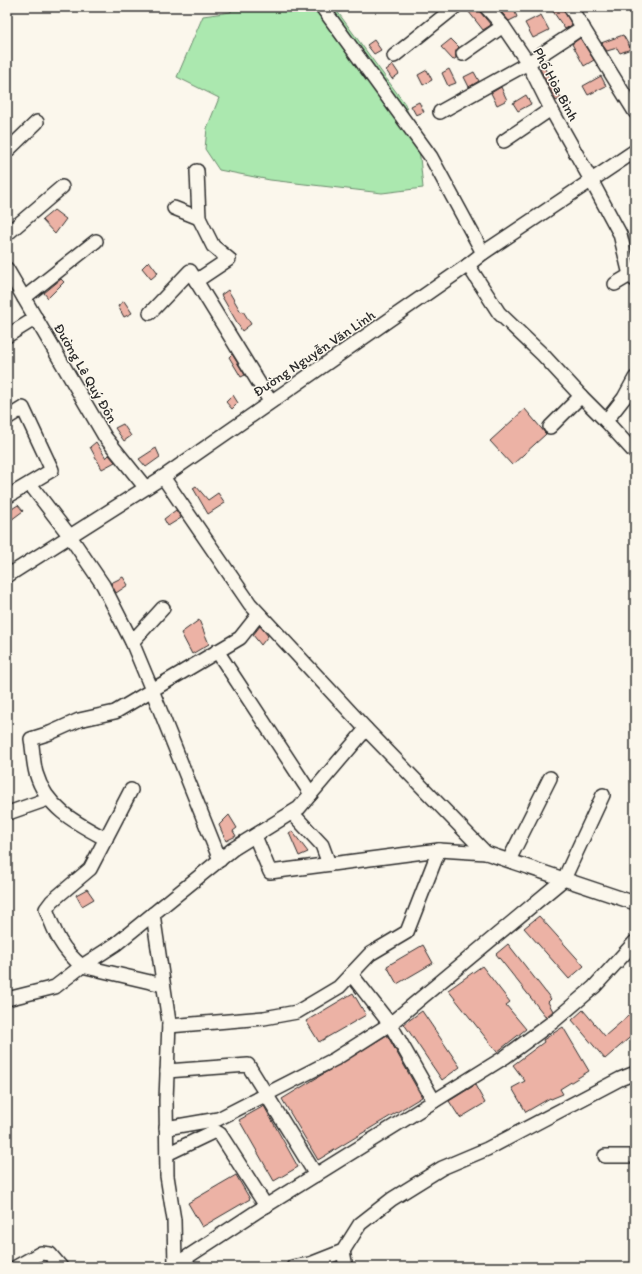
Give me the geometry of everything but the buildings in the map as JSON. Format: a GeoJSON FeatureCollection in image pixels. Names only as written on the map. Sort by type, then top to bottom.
{"type":"FeatureCollection","features":[{"type":"Feature","properties":{"kind":"street"},"geometry":{"type":"LineString","coordinates":[[322,7],[431,157],[483,253]]}},
{"type":"Feature","properties":{"kind":"street"},"geometry":{"type":"LineString","coordinates":[[394,56],[455,7]]}},
{"type":"Feature","properties":{"kind":"street","name":"Phố Hòa Bình"},"geometry":{"type":"LineString","coordinates":[[486,7],[503,26],[528,63],[550,109],[620,234],[632,277]]}},
{"type":"Feature","properties":{"kind":"street"},"geometry":{"type":"LineString","coordinates":[[570,7],[635,112]]}},
{"type":"Feature","properties":{"kind":"street"},"geometry":{"type":"LineString","coordinates":[[463,54],[503,26]]}},
{"type":"Feature","properties":{"kind":"street"},"geometry":{"type":"LineString","coordinates":[[440,112],[528,63],[583,28]]}},
{"type":"Feature","properties":{"kind":"street"},"geometry":{"type":"LineString","coordinates":[[504,141],[550,109]]}},
{"type":"Feature","properties":{"kind":"street"},"geometry":{"type":"LineString","coordinates":[[7,151],[37,122]]}},
{"type":"Feature","properties":{"kind":"street","name":"Đường Nguyễn Văn Linh"},"geometry":{"type":"LineString","coordinates":[[7,576],[145,487],[163,477],[270,401],[468,266],[483,253],[635,151]]}},
{"type":"Feature","properties":{"kind":"street"},"geometry":{"type":"LineString","coordinates":[[196,281],[229,258],[213,246],[199,218],[197,171]]}},
{"type":"Feature","properties":{"kind":"street"},"geometry":{"type":"LineString","coordinates":[[7,234],[62,187]]}},
{"type":"Feature","properties":{"kind":"street"},"geometry":{"type":"LineString","coordinates":[[174,208],[199,218]]}},
{"type":"Feature","properties":{"kind":"street"},"geometry":{"type":"LineString","coordinates":[[24,298],[96,241]]}},
{"type":"Feature","properties":{"kind":"street"},"geometry":{"type":"LineString","coordinates":[[468,266],[499,313],[542,355],[635,453]]}},
{"type":"Feature","properties":{"kind":"street","name":"Đường Lê Quý Đôn"},"geometry":{"type":"LineString","coordinates":[[7,269],[105,437],[145,487]]}},
{"type":"Feature","properties":{"kind":"street"},"geometry":{"type":"LineString","coordinates":[[150,314],[190,271],[270,401]]}},
{"type":"Feature","properties":{"kind":"street"},"geometry":{"type":"LineString","coordinates":[[615,284],[632,277]]}},
{"type":"Feature","properties":{"kind":"street"},"geometry":{"type":"LineString","coordinates":[[7,336],[36,318]]}},
{"type":"Feature","properties":{"kind":"street"},"geometry":{"type":"LineString","coordinates":[[606,421],[624,398],[635,378]]}},
{"type":"Feature","properties":{"kind":"street"},"geometry":{"type":"LineString","coordinates":[[550,427],[581,396]]}},
{"type":"Feature","properties":{"kind":"street"},"geometry":{"type":"LineString","coordinates":[[7,418],[23,408],[52,470],[7,497]]}},
{"type":"Feature","properties":{"kind":"street"},"geometry":{"type":"LineString","coordinates":[[163,477],[250,604],[366,729],[486,853]]}},
{"type":"Feature","properties":{"kind":"street"},"geometry":{"type":"LineString","coordinates":[[30,484],[70,535],[103,586],[132,642],[220,860]]}},
{"type":"Feature","properties":{"kind":"street"},"geometry":{"type":"LineString","coordinates":[[132,642],[163,608]]}},
{"type":"Feature","properties":{"kind":"street"},"geometry":{"type":"LineString","coordinates":[[106,839],[65,816],[48,799],[36,773],[31,739],[50,733],[79,720],[115,712],[240,638],[259,614]]}},
{"type":"Feature","properties":{"kind":"street"},"geometry":{"type":"LineString","coordinates":[[218,651],[311,794]]}},
{"type":"Feature","properties":{"kind":"street"},"geometry":{"type":"LineString","coordinates":[[7,999],[55,987],[82,966],[116,944],[220,860],[254,836],[299,808],[366,729]]}},
{"type":"Feature","properties":{"kind":"street"},"geometry":{"type":"LineString","coordinates":[[509,860],[550,778]]}},
{"type":"Feature","properties":{"kind":"street"},"geometry":{"type":"LineString","coordinates":[[130,790],[90,869],[52,901],[46,908],[55,935],[70,956],[82,966],[163,984]]}},
{"type":"Feature","properties":{"kind":"street"},"geometry":{"type":"LineString","coordinates":[[166,1128],[218,1119],[335,1059],[390,1024],[564,879],[603,795]]}},
{"type":"Feature","properties":{"kind":"street"},"geometry":{"type":"LineString","coordinates":[[12,812],[48,799]]}},
{"type":"Feature","properties":{"kind":"street"},"geometry":{"type":"LineString","coordinates":[[292,813],[322,845],[329,864]]}},
{"type":"Feature","properties":{"kind":"street"},"geometry":{"type":"LineString","coordinates":[[254,836],[270,872],[440,850],[486,853],[635,903]]}},
{"type":"Feature","properties":{"kind":"street"},"geometry":{"type":"LineString","coordinates":[[169,1026],[264,1018],[297,1012],[339,987],[370,954],[407,932],[440,850]]}},
{"type":"Feature","properties":{"kind":"street"},"geometry":{"type":"LineString","coordinates":[[153,914],[169,1026],[166,1128],[167,1176],[174,1220],[175,1266]]}},
{"type":"Feature","properties":{"kind":"street"},"geometry":{"type":"LineString","coordinates":[[175,1266],[266,1206],[505,1057],[554,1022],[594,987],[635,942]]}},
{"type":"Feature","properties":{"kind":"street"},"geometry":{"type":"LineString","coordinates":[[351,974],[390,1024],[434,1101]]}},
{"type":"Feature","properties":{"kind":"street"},"geometry":{"type":"LineString","coordinates":[[168,1071],[248,1065],[316,1175]]}},
{"type":"Feature","properties":{"kind":"street"},"geometry":{"type":"LineString","coordinates":[[294,1267],[310,1264],[343,1251],[360,1224],[392,1199],[442,1168],[487,1149],[620,1079],[635,1073]]}},
{"type":"Feature","properties":{"kind":"street"},"geometry":{"type":"LineString","coordinates":[[167,1154],[215,1131],[220,1134],[266,1206]]}},
{"type":"Feature","properties":{"kind":"street"},"geometry":{"type":"LineString","coordinates":[[604,1156],[635,1156]]}},
{"type":"Feature","properties":{"kind":"street"},"geometry":{"type":"LineString","coordinates":[[343,1251],[346,1267]]}},
{"type":"Feature","properties":{"kind":"street"},"geometry":{"type":"LineString","coordinates":[[16,1267],[41,1253],[50,1254],[61,1267]]}},
{"type":"Feature","properties":{"kind":"green space"},"geometry":{"type":"Polygon","coordinates":[[[231,7],[334,7],[405,104],[419,147],[423,188],[382,193],[270,180],[219,170],[205,149],[207,128],[219,98],[177,77],[203,16],[231,12],[231,7]]]}}]}
